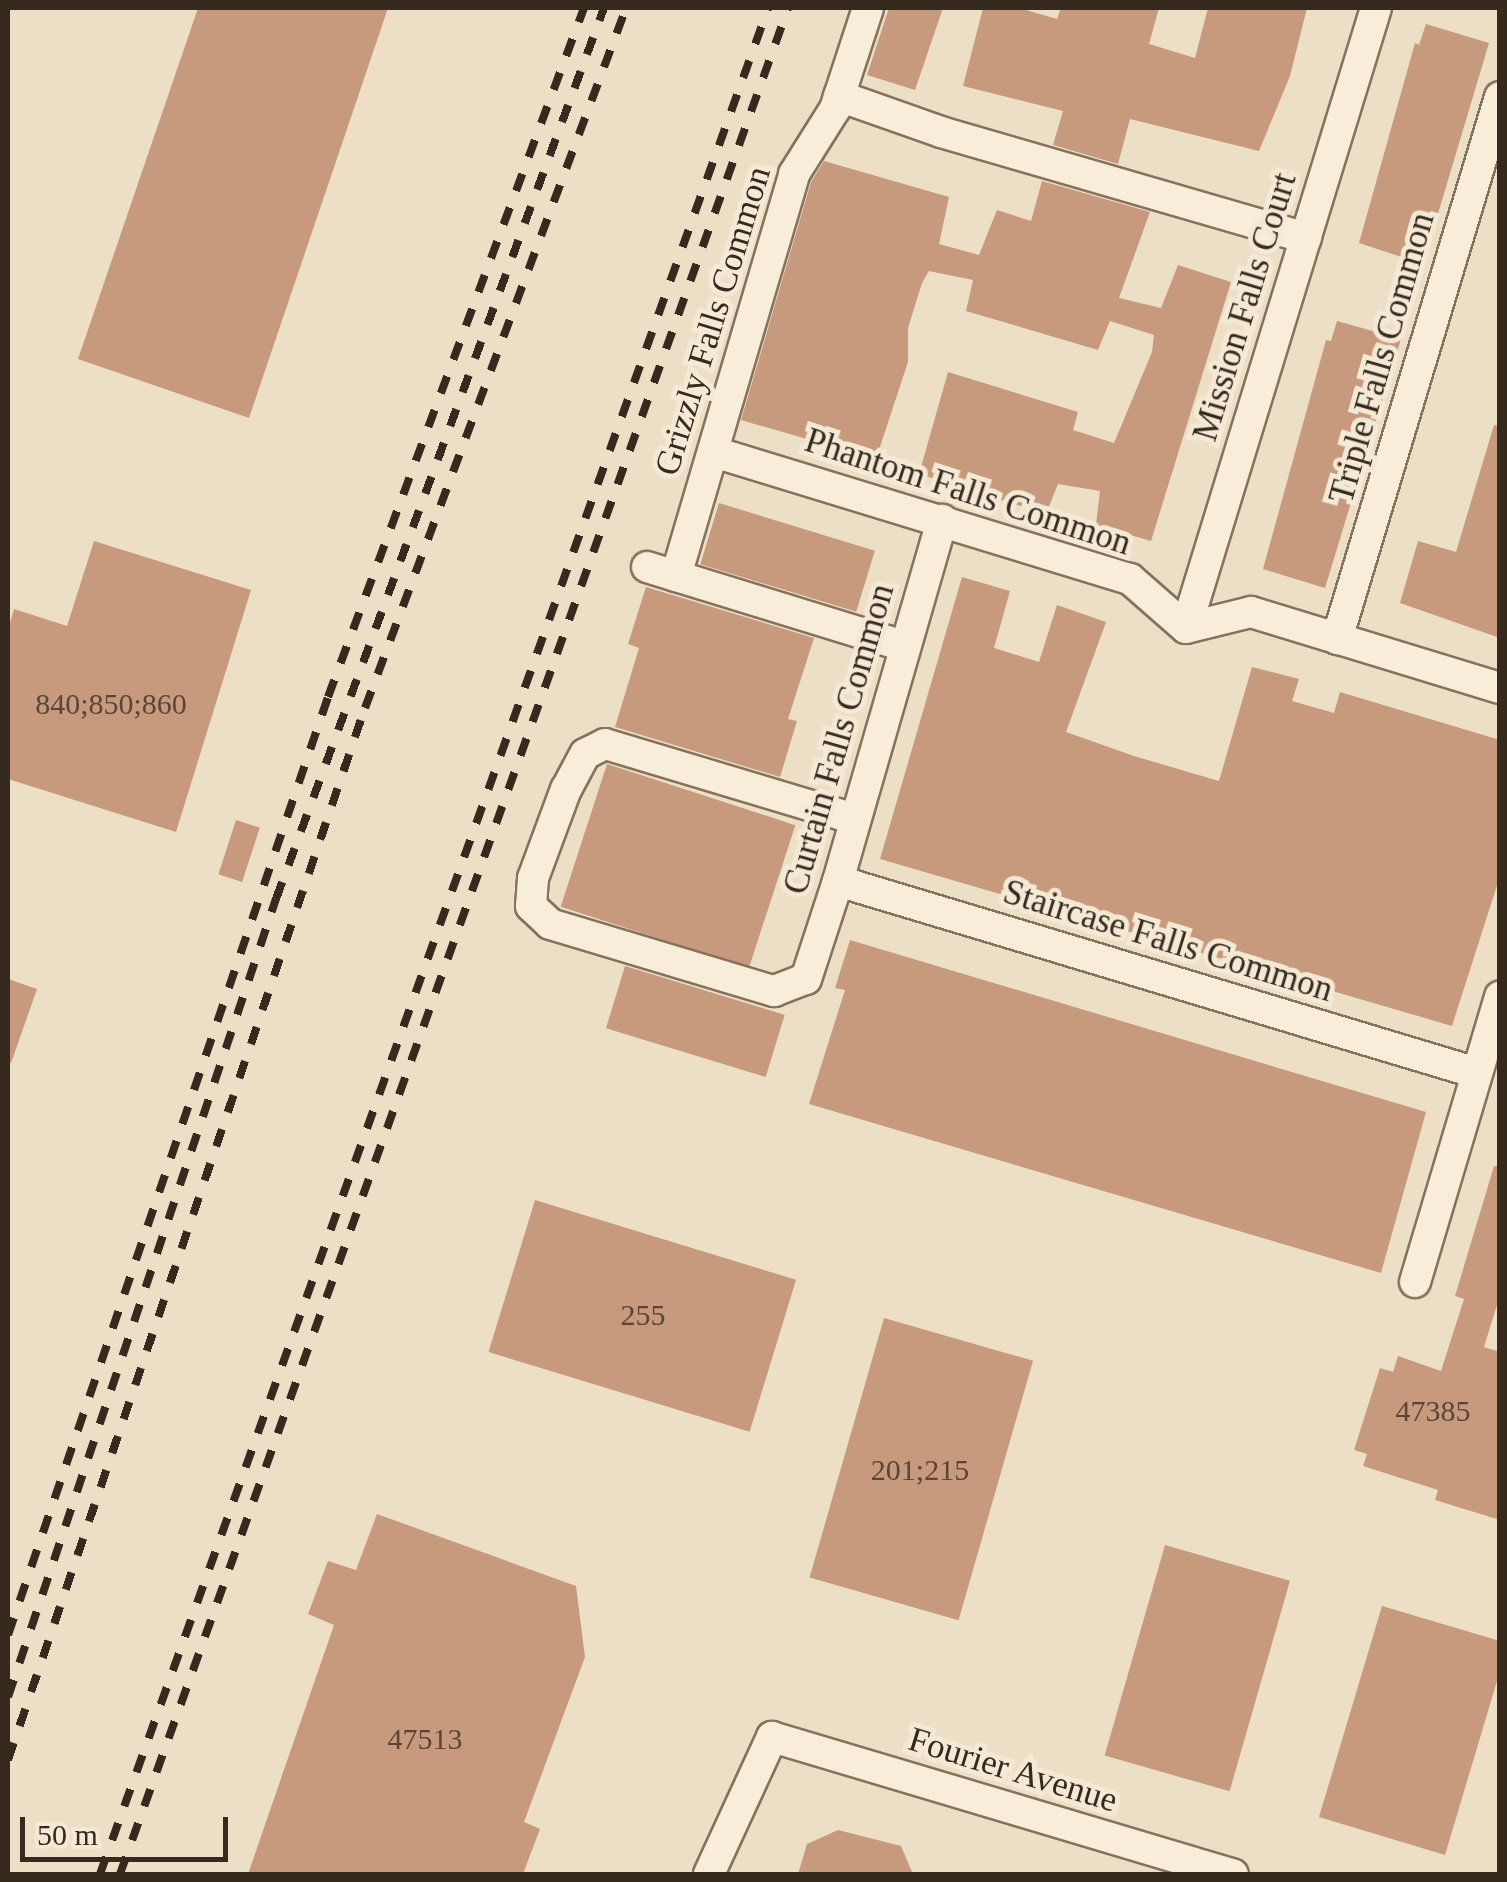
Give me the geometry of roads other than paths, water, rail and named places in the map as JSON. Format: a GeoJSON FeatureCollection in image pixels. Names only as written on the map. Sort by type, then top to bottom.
{"type":"FeatureCollection","features":[{"type":"Feature","properties":{"kind":"street","name":"Grizzly Falls Common"},"geometry":{"type":"LineString","coordinates":[[868,8],[840,96],[794,174],[714,452],[661,572],[904,646]]}},
{"type":"Feature","properties":{"kind":"street","name":"Mission Falls Court"},"geometry":{"type":"LineString","coordinates":[[1186,628],[1376,8]]}},
{"type":"Feature","properties":{"kind":"street"},"geometry":{"type":"LineString","coordinates":[[840,96],[941,132],[1306,238]]}},
{"type":"Feature","properties":{"kind":"street","name":"Triple Falls Common"},"geometry":{"type":"LineString","coordinates":[[1337,639],[1500,97]]}},
{"type":"Feature","properties":{"kind":"street","name":"Phantom Falls Common"},"geometry":{"type":"LineString","coordinates":[[714,452],[1130,579],[1186,628]]}},
{"type":"Feature","properties":{"kind":"street","name":"Curtain Falls Common"},"geometry":{"type":"LineString","coordinates":[[855,818],[605,744],[584,754],[566,789],[534,878],[531,906],[550,924],[774,991],[806,980],[838,881],[942,520]]}},
{"type":"Feature","properties":{"kind":"street"},"geometry":{"type":"LineString","coordinates":[[1186,628],[1251,612],[1500,688]]}},
{"type":"Feature","properties":{"kind":"street","name":"Staircase Falls Common"},"geometry":{"type":"LineString","coordinates":[[838,881],[1477,1074]]}},
{"type":"Feature","properties":{"kind":"street"},"geometry":{"type":"LineString","coordinates":[[1416,1282],[1500,996]]}},
{"type":"Feature","properties":{"kind":"street","name":"Fourier Avenue"},"geometry":{"type":"LineString","coordinates":[[709,1874],[772,1737],[1233,1874]]}},
{"type":"Feature","properties":{"kind":"railway"},"geometry":{"type":"LineString","coordinates":[[8,1635],[328,697],[584,8]]}},
{"type":"Feature","properties":{"kind":"railway"},"geometry":{"type":"LineString","coordinates":[[8,1697],[276,899],[604,8]]}},
{"type":"Feature","properties":{"kind":"railway"},"geometry":{"type":"LineString","coordinates":[[8,1760],[365,708],[626,8]]}},
{"type":"Feature","properties":{"kind":"railway"},"geometry":{"type":"LineString","coordinates":[[100,1874],[768,8]]}},
{"type":"Feature","properties":{"kind":"railway"},"geometry":{"type":"LineString","coordinates":[[120,1874],[788,8]]}}]}
